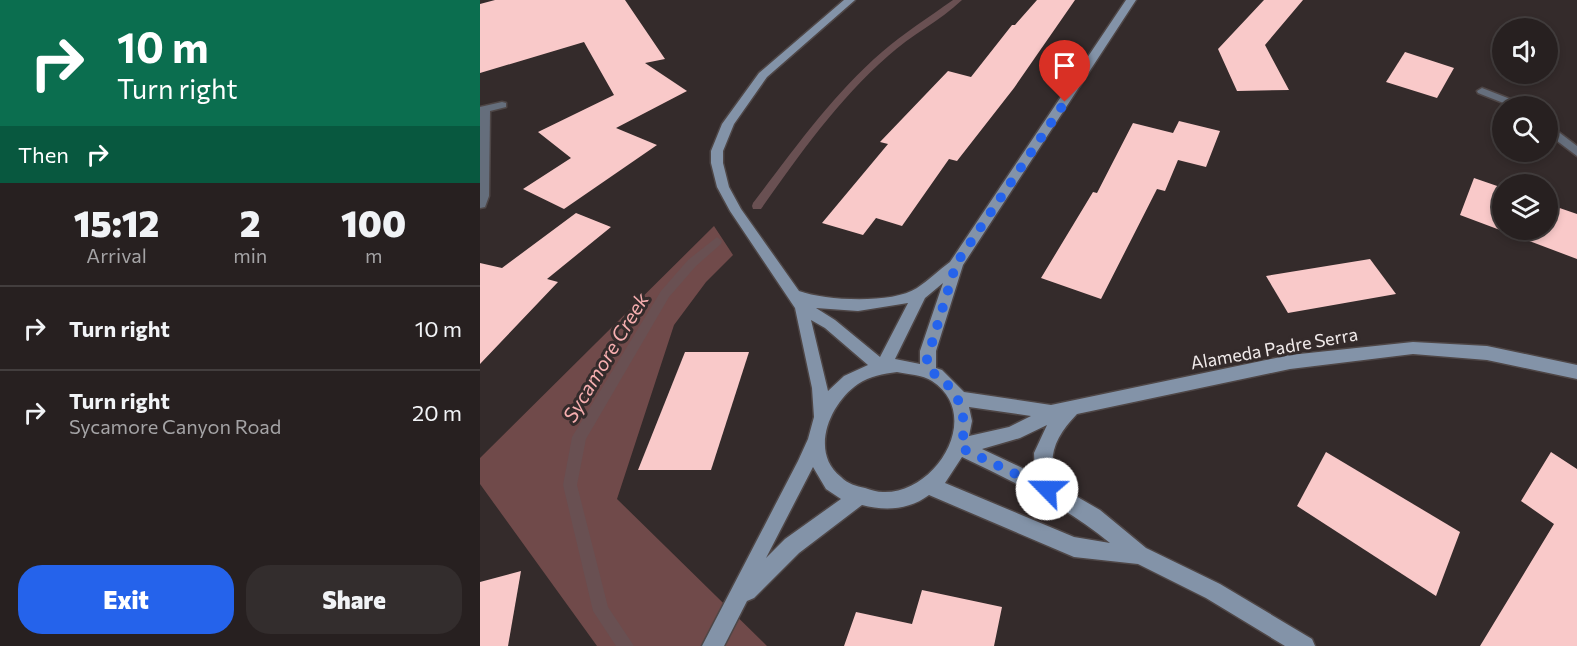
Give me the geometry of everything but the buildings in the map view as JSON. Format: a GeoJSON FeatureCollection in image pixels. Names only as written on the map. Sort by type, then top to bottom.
{"type":"FeatureCollection","features":[{"type":"Feature","properties":{"kind":"main road"},"geometry":{"type":"LineString","coordinates":[[712,646],[739,600],[767,536],[805,467],[815,442],[821,415],[817,372],[797,301],[736,211],[723,187],[718,175],[717,151],[728,124],[764,75],[849,0]]}},
{"type":"Feature","properties":{"kind":"main road"},"geometry":{"type":"LineString","coordinates":[[928,370],[928,351],[956,264],[1131,0]]}},
{"type":"Feature","properties":{"kind":"main road"},"geometry":{"type":"LineString","coordinates":[[882,367],[920,294],[956,264]]}},
{"type":"Feature","properties":{"kind":"main road"},"geometry":{"type":"LineString","coordinates":[[797,301],[807,300],[843,306],[885,302],[920,294]]}},
{"type":"Feature","properties":{"kind":"main road"},"geometry":{"type":"LineString","coordinates":[[797,301],[830,324],[882,367]]}},
{"type":"Feature","properties":{"kind":"main road","name":"Alameda Padre Serra"},"geometry":{"type":"LineString","coordinates":[[958,398],[1051,412],[1290,362],[1413,348],[1487,352],[1576,369]]}},
{"type":"Feature","properties":{"kind":"main road"},"geometry":{"type":"LineString","coordinates":[[815,442],[818,460],[826,476],[840,489],[858,497],[893,500],[928,486],[942,475],[961,446],[964,414],[958,398],[950,386],[928,370],[911,366],[882,367],[864,374],[842,388],[821,415]]}},
{"type":"Feature","properties":{"kind":"main road"},"geometry":{"type":"LineString","coordinates":[[1047,489],[1041,462],[1044,446],[1051,432],[1073,407]]}},
{"type":"Feature","properties":{"kind":"main road","name":"Alameda Padre Serra"},"geometry":{"type":"LineString","coordinates":[[961,446],[1021,432],[1035,425],[1051,412]]}},
{"type":"Feature","properties":{"kind":"main road"},"geometry":{"type":"LineString","coordinates":[[961,446],[1047,489],[1093,517],[1139,555],[1214,591],[1305,646]]}},
{"type":"Feature","properties":{"kind":"main road"},"geometry":{"type":"LineString","coordinates":[[928,486],[960,496],[1029,529],[1076,547],[1139,555]]}},
{"type":"Feature","properties":{"kind":"main road"},"geometry":{"type":"LineString","coordinates":[[739,600],[792,546],[858,497]]}},
{"type":"Feature","properties":{"kind":"street"},"geometry":{"type":"LineString","coordinates":[[1482,91],[1494,96]]}},
{"type":"Feature","properties":{"kind":"street"},"geometry":{"type":"LineString","coordinates":[[480,204],[483,196],[484,109],[502,105]]}},
{"type":"Feature","properties":{"kind":"street"},"geometry":{"type":"LineString","coordinates":[[1558,136],[1577,152]]}},
{"type":"Feature","properties":{"kind":"shaded area"},"geometry":{"type":"Polygon","coordinates":[[[714,226],[733,255],[706,282],[674,325],[617,499],[767,646],[597,646],[480,484],[480,458],[714,226]]]}},
{"type":"Feature","properties":{"kind":"waterway","name":"Sycamore Creek"},"geometry":{"type":"LineString","coordinates":[[757,206],[812,133],[858,80],[894,46],[958,0]]}},
{"type":"Feature","properties":{"kind":"waterway","name":"Sycamore Creek"},"geometry":{"type":"LineString","coordinates":[[626,646],[601,611],[570,485],[579,437],[665,294],[692,263],[717,241]]}},
{"type":"Feature","properties":{"kind":"route"},"geometry":{"type":"LineString","coordinates":[[1047,489],[961,448],[964,414],[958,398],[950,386],[928,370],[927,359],[946,288],[956,264],[1065,102]]}}]}
